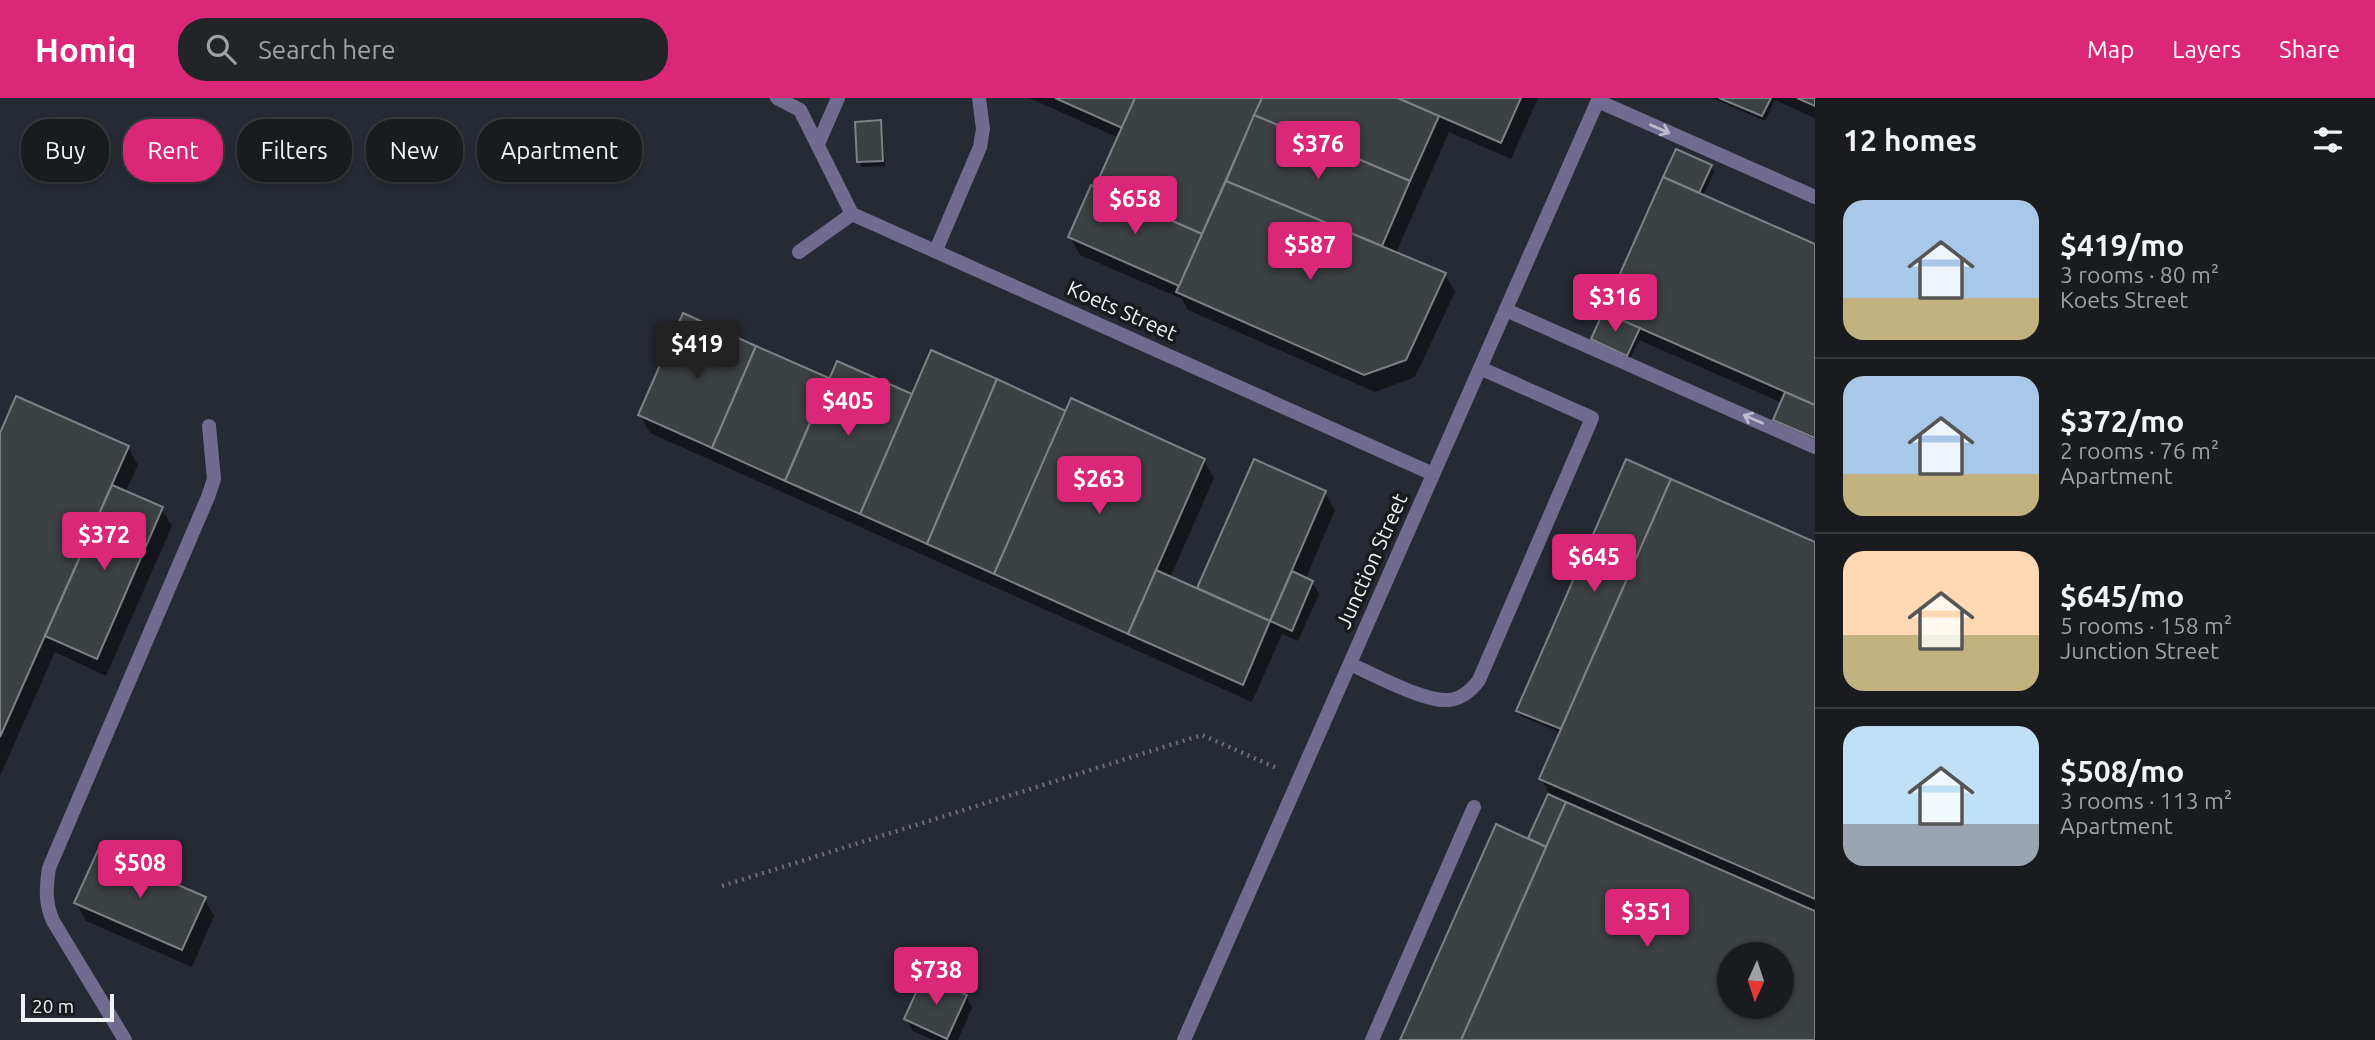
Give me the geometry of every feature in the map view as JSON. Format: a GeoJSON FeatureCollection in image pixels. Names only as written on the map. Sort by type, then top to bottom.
{"type":"FeatureCollection","features":[{"type":"Feature","properties":{"kind":"street"},"geometry":{"type":"LineString","coordinates":[[777,98],[800,110],[852,214],[799,252]]}},
{"type":"Feature","properties":{"kind":"street"},"geometry":{"type":"LineString","coordinates":[[818,144],[838,98]]}},
{"type":"Feature","properties":{"kind":"street"},"geometry":{"type":"LineString","coordinates":[[936,250],[980,146],[983,129],[979,98]]}},
{"type":"Feature","properties":{"kind":"street"},"geometry":{"type":"LineString","coordinates":[[1599,99],[1815,197]]}},
{"type":"Feature","properties":{"kind":"street","name":"Junction Street"},"geometry":{"type":"LineString","coordinates":[[1184,1040],[1599,99]]}},
{"type":"Feature","properties":{"kind":"street","name":"Koets Street"},"geometry":{"type":"LineString","coordinates":[[852,214],[1433,474]]}},
{"type":"Feature","properties":{"kind":"street"},"geometry":{"type":"LineString","coordinates":[[1506,310],[1815,446]]}},
{"type":"Feature","properties":{"kind":"street"},"geometry":{"type":"LineString","coordinates":[[1350,664],[1429,698],[1446,700],[1460,697],[1472,690],[1479,680],[1592,418],[1480,368]]}},
{"type":"Feature","properties":{"kind":"street"},"geometry":{"type":"LineString","coordinates":[[125,1040],[53,921],[47,906],[48,868],[208,497],[214,479],[209,426]]}},
{"type":"Feature","properties":{"kind":"street"},"geometry":{"type":"LineString","coordinates":[[1372,1040],[1474,807]]}},
{"type":"Feature","properties":{"kind":"path"},"geometry":{"type":"LineString","coordinates":[[722,886],[1202,736],[1299,778]]}},
{"type":"Feature","properties":{"kind":"shaded area"},"geometry":{"type":"Polygon","coordinates":[[[0,98],[1815,98],[1815,1040],[0,1040],[0,98]]]}},
{"type":"Feature","properties":{"kind":"building"},"geometry":{"type":"Polygon","coordinates":[[[1055,98],[1135,98],[1122,128],[1055,98]]]}},
{"type":"Feature","properties":{"kind":"building"},"geometry":{"type":"Polygon","coordinates":[[[1135,98],[1262,98],[1202,234],[1095,187],[1135,98]]]}},
{"type":"Feature","properties":{"kind":"building"},"geometry":{"type":"Polygon","coordinates":[[[1262,98],[1398,98],[1439,116],[1410,181],[1254,115],[1262,98]]]}},
{"type":"Feature","properties":{"kind":"building"},"geometry":{"type":"Polygon","coordinates":[[[1398,98],[1521,98],[1501,143],[1398,98]]]}},
{"type":"Feature","properties":{"kind":"building"},"geometry":{"type":"Polygon","coordinates":[[[1719,98],[1771,98],[1762,116],[1719,98]]]}},
{"type":"Feature","properties":{"kind":"building"},"geometry":{"type":"Polygon","coordinates":[[[1797,98],[1815,98],[1815,106],[1797,98]]]}},
{"type":"Feature","properties":{"kind":"building"},"geometry":{"type":"Polygon","coordinates":[[[1254,115],[1410,181],[1382,246],[1226,181],[1254,115]]]}},
{"type":"Feature","properties":{"kind":"building"},"geometry":{"type":"Polygon","coordinates":[[[881,120],[883,161],[857,162],[855,122],[881,120]]]}},
{"type":"Feature","properties":{"kind":"building"},"geometry":{"type":"Polygon","coordinates":[[[1676,149],[1712,165],[1699,193],[1663,177],[1676,149]]]}},
{"type":"Feature","properties":{"kind":"building"},"geometry":{"type":"Polygon","coordinates":[[[1663,177],[1815,244],[1815,405],[1603,312],[1663,177]]]}},
{"type":"Feature","properties":{"kind":"building"},"geometry":{"type":"Polygon","coordinates":[[[1226,181],[1446,273],[1406,360],[1364,375],[1176,292],[1226,181]]]}},
{"type":"Feature","properties":{"kind":"building"},"geometry":{"type":"Polygon","coordinates":[[[1091,185],[1202,234],[1179,286],[1068,237],[1091,185]]]}},
{"type":"Feature","properties":{"kind":"building"},"geometry":{"type":"Polygon","coordinates":[[[1603,312],[1640,328],[1627,356],[1591,339],[1603,312]]]}},
{"type":"Feature","properties":{"kind":"building"},"geometry":{"type":"Polygon","coordinates":[[[683,313],[756,346],[712,448],[638,415],[683,313]]]}},
{"type":"Feature","properties":{"kind":"building"},"geometry":{"type":"Polygon","coordinates":[[[756,346],[829,378],[785,481],[712,448],[756,346]]]}},
{"type":"Feature","properties":{"kind":"building"},"geometry":{"type":"Polygon","coordinates":[[[931,350],[997,379],[927,544],[860,514],[931,350]]]}},
{"type":"Feature","properties":{"kind":"building"},"geometry":{"type":"Polygon","coordinates":[[[837,361],[912,394],[860,514],[785,481],[837,361]]]}},
{"type":"Feature","properties":{"kind":"building"},"geometry":{"type":"Polygon","coordinates":[[[997,379],[1066,411],[994,574],[927,544],[997,379]]]}},
{"type":"Feature","properties":{"kind":"building"},"geometry":{"type":"Polygon","coordinates":[[[1785,392],[1815,405],[1815,438],[1773,420],[1785,392]]]}},
{"type":"Feature","properties":{"kind":"building"},"geometry":{"type":"Polygon","coordinates":[[[16,396],[129,446],[0,737],[0,433],[16,396]]]}},
{"type":"Feature","properties":{"kind":"building"},"geometry":{"type":"Polygon","coordinates":[[[1071,398],[1205,459],[1128,634],[994,574],[1071,398]]]}},
{"type":"Feature","properties":{"kind":"building"},"geometry":{"type":"Polygon","coordinates":[[[1254,459],[1326,491],[1270,621],[1197,588],[1254,459]]]}},
{"type":"Feature","properties":{"kind":"building"},"geometry":{"type":"Polygon","coordinates":[[[1626,459],[1671,479],[1561,729],[1516,711],[1626,459]]]}},
{"type":"Feature","properties":{"kind":"building"},"geometry":{"type":"Polygon","coordinates":[[[1671,479],[1815,542],[1815,899],[1539,779],[1671,479]]]}},
{"type":"Feature","properties":{"kind":"building"},"geometry":{"type":"Polygon","coordinates":[[[112,485],[163,507],[97,659],[45,636],[112,485]]]}},
{"type":"Feature","properties":{"kind":"building"},"geometry":{"type":"Polygon","coordinates":[[[1156,570],[1270,621],[1243,685],[1128,634],[1156,570]]]}},
{"type":"Feature","properties":{"kind":"building"},"geometry":{"type":"Polygon","coordinates":[[[1292,571],[1313,581],[1292,631],[1270,621],[1292,571]]]}},
{"type":"Feature","properties":{"kind":"building"},"geometry":{"type":"Polygon","coordinates":[[[1548,794],[1566,802],[1546,847],[1528,838],[1548,794]]]}},
{"type":"Feature","properties":{"kind":"building"},"geometry":{"type":"Polygon","coordinates":[[[1566,802],[1815,911],[1815,1040],[1461,1040],[1566,802]]]}},
{"type":"Feature","properties":{"kind":"building"},"geometry":{"type":"Polygon","coordinates":[[[1496,824],[1546,847],[1461,1040],[1400,1040],[1496,824]]]}},
{"type":"Feature","properties":{"kind":"building"},"geometry":{"type":"Polygon","coordinates":[[[98,850],[206,897],[182,950],[74,903],[98,850]]]}},
{"type":"Feature","properties":{"kind":"building"},"geometry":{"type":"Polygon","coordinates":[[[924,975],[967,995],[947,1039],[904,1019],[924,975]]]}}]}
